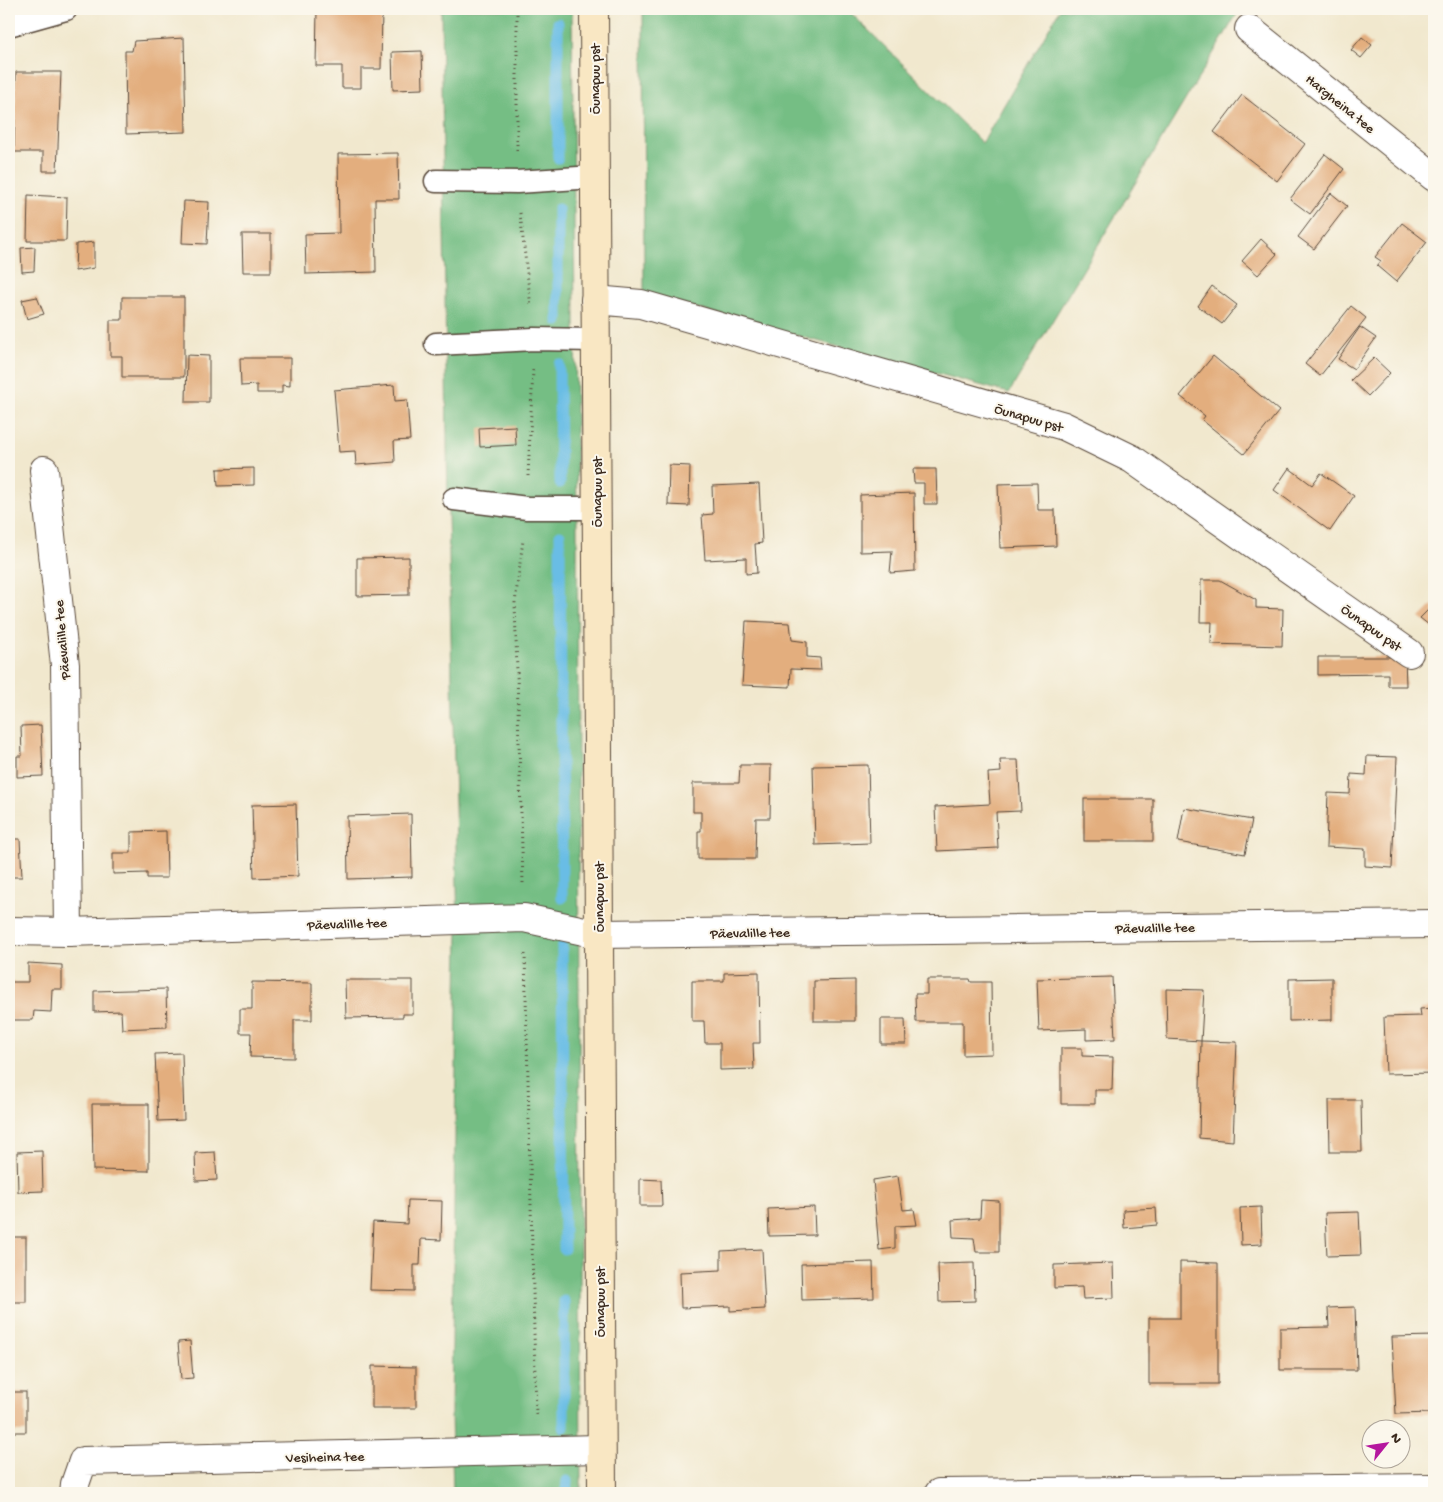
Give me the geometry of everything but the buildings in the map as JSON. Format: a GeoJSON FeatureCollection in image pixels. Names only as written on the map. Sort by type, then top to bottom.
{"type":"FeatureCollection","features":[{"type":"Feature","properties":{"kind":"street","name":"Õunapuu pst"},"geometry":{"type":"LineString","coordinates":[[594,9],[600,1449],[602,1493]]}},
{"type":"Feature","properties":{"kind":"street","name":"Hargheina tee"},"geometry":{"type":"LineString","coordinates":[[1249,29],[1434,177]]}},
{"type":"Feature","properties":{"kind":"street","name":"Õunapuu pst"},"geometry":{"type":"LineString","coordinates":[[595,300],[642,304],[1064,426],[1132,459],[1409,653]]}},
{"type":"Feature","properties":{"kind":"street","name":"Päevalille tee"},"geometry":{"type":"LineString","coordinates":[[44,470],[65,665],[68,932]]}},
{"type":"Feature","properties":{"kind":"street","name":"Päevalille tee"},"geometry":{"type":"LineString","coordinates":[[9,931],[68,932],[524,918],[598,934],[1434,924]]}},
{"type":"Feature","properties":{"kind":"street","name":"Vesiheina tee"},"geometry":{"type":"LineString","coordinates":[[74,1493],[74,1484],[83,1461],[600,1449]]}},
{"type":"Feature","properties":{"kind":"street"},"geometry":{"type":"LineString","coordinates":[[940,1493],[1434,1488]]}},
{"type":"Feature","properties":{"kind":"lane"},"geometry":{"type":"LineString","coordinates":[[9,25],[66,9]]}},
{"type":"Feature","properties":{"kind":"lane"},"geometry":{"type":"LineString","coordinates":[[436,181],[517,182],[594,177]]}},
{"type":"Feature","properties":{"kind":"lane"},"geometry":{"type":"LineString","coordinates":[[436,344],[534,339],[595,340]]}},
{"type":"Feature","properties":{"kind":"lane"},"geometry":{"type":"LineString","coordinates":[[454,499],[527,508],[596,508]]}},
{"type":"Feature","properties":{"kind":"path"},"geometry":{"type":"LineString","coordinates":[[517,9],[517,182],[534,339],[527,508],[515,603],[537,1493]]}},
{"type":"Feature","properties":{"kind":"green space"},"geometry":{"type":"Polygon","coordinates":[[[441,9],[572,9],[577,527],[581,1493],[453,1493],[451,1413],[458,928],[448,514],[441,9]]]}},
{"type":"Feature","properties":{"kind":"green space"},"geometry":{"type":"Polygon","coordinates":[[[643,9],[847,9],[982,143],[1060,9],[1240,9],[1009,393],[644,294],[643,9]]]}},
{"type":"Feature","properties":{"kind":"waterway"},"geometry":{"type":"LineString","coordinates":[[558,23],[558,158]]}},
{"type":"Feature","properties":{"kind":"waterway"},"geometry":{"type":"LineString","coordinates":[[558,209],[558,321]]}},
{"type":"Feature","properties":{"kind":"waterway"},"geometry":{"type":"LineString","coordinates":[[559,364],[560,483]]}},
{"type":"Feature","properties":{"kind":"waterway"},"geometry":{"type":"LineString","coordinates":[[560,535],[562,898]]}},
{"type":"Feature","properties":{"kind":"waterway"},"geometry":{"type":"LineString","coordinates":[[562,947],[564,1249]]}},
{"type":"Feature","properties":{"kind":"waterway"},"geometry":{"type":"LineString","coordinates":[[564,1301],[564,1427]]}},
{"type":"Feature","properties":{"kind":"waterway"},"geometry":{"type":"LineString","coordinates":[[566,1493],[567,1481]]}}]}
